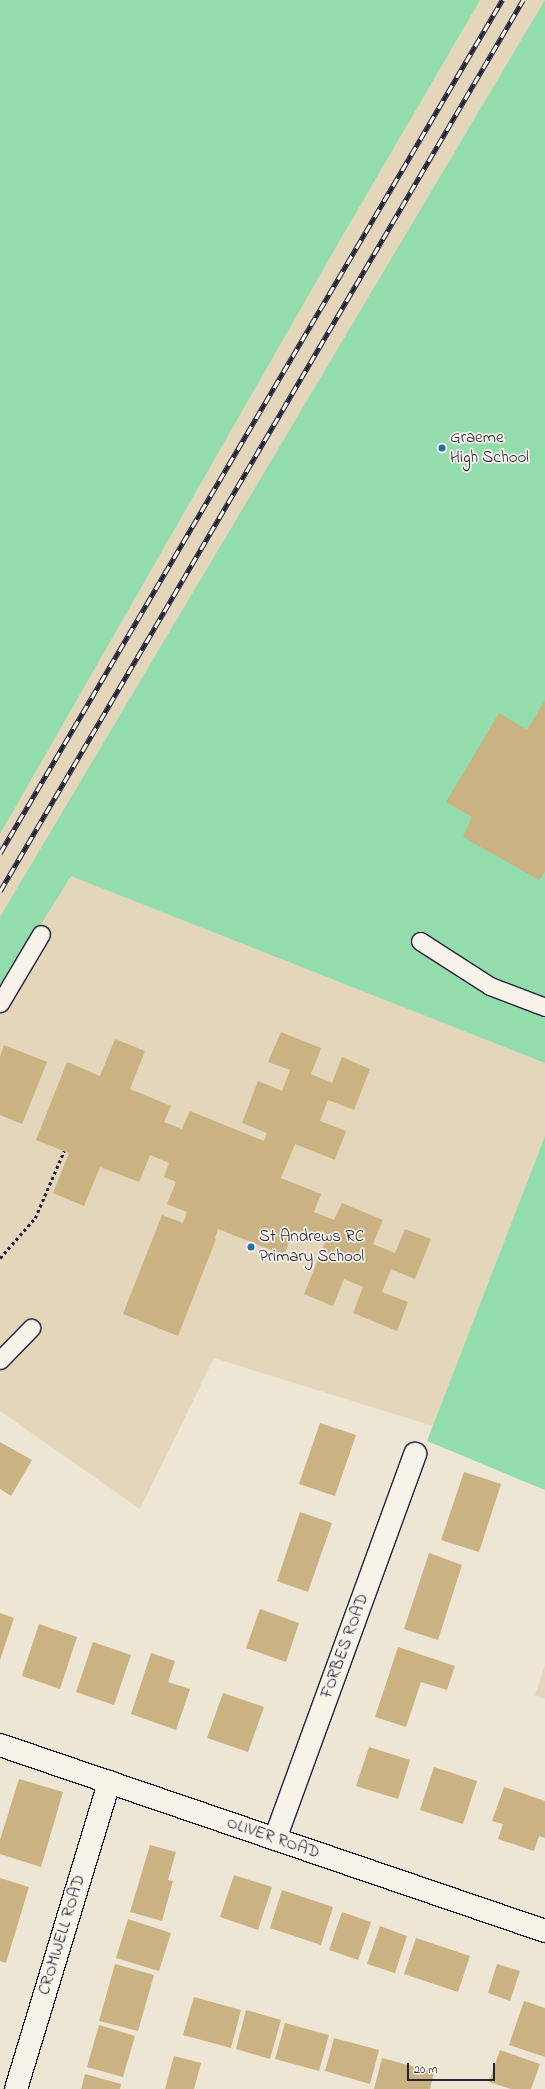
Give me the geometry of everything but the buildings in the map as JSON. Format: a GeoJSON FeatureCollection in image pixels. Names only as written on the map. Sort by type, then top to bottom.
{"type":"FeatureCollection","features":[{"type":"Feature","properties":{"kind":"street","name":"FORBES ROAD"},"geometry":{"type":"LineString","coordinates":[[275,1839],[415,1454]]}},
{"type":"Feature","properties":{"kind":"street","name":"OLIVER ROAD"},"geometry":{"type":"LineString","coordinates":[[0,1745],[545,1931]]}},
{"type":"Feature","properties":{"kind":"street","name":"CROMWELL ROAD"},"geometry":{"type":"LineString","coordinates":[[16,2089],[109,1782]]}},
{"type":"Feature","properties":{"kind":"lane"},"geometry":{"type":"LineString","coordinates":[[0,1003],[41,934]]}},
{"type":"Feature","properties":{"kind":"lane"},"geometry":{"type":"LineString","coordinates":[[420,941],[490,986],[545,1007]]}},
{"type":"Feature","properties":{"kind":"lane"},"geometry":{"type":"LineString","coordinates":[[0,1360],[31,1328]]}},
{"type":"Feature","properties":{"kind":"path"},"geometry":{"type":"LineString","coordinates":[[0,1258],[35,1218],[64,1151]]}},
{"type":"Feature","properties":{"kind":"shaded area"},"geometry":{"type":"Polygon","coordinates":[[[406,0],[545,0],[185,920],[545,1063],[545,1136],[433,1426],[214,1358],[140,1509],[0,1411],[0,732],[406,0]]]}},
{"type":"Feature","properties":{"kind":"shaded area"},"geometry":{"type":"Polygon","coordinates":[[[545,1665],[545,1699],[535,1695],[545,1665]]]}},
{"type":"Feature","properties":{"kind":"green space"},"geometry":{"type":"Polygon","coordinates":[[[0,0],[480,0],[340,240],[0,834],[0,0]]]}},
{"type":"Feature","properties":{"kind":"green space","name":"Graeme High School"},"geometry":{"type":"Polygon","coordinates":[[[545,0],[545,1063],[71,876],[0,990],[0,917],[545,0]]]}},
{"type":"Feature","properties":{"kind":"green space"},"geometry":{"type":"Polygon","coordinates":[[[545,1136],[545,1490],[427,1441],[545,1136]]]}},
{"type":"Feature","properties":{"kind":"railway"},"geometry":{"type":"LineString","coordinates":[[0,853],[502,0]]}},
{"type":"Feature","properties":{"kind":"railway"},"geometry":{"type":"LineString","coordinates":[[0,891],[523,0]]}},
{"type":"Feature","properties":{"kind":"place","name":"Graeme High School"},"geometry":{"type":"Point","coordinates":[442,448]}},
{"type":"Feature","properties":{"kind":"place","name":"St Andrews RC Primary School"},"geometry":{"type":"Point","coordinates":[251,1247]}}]}
